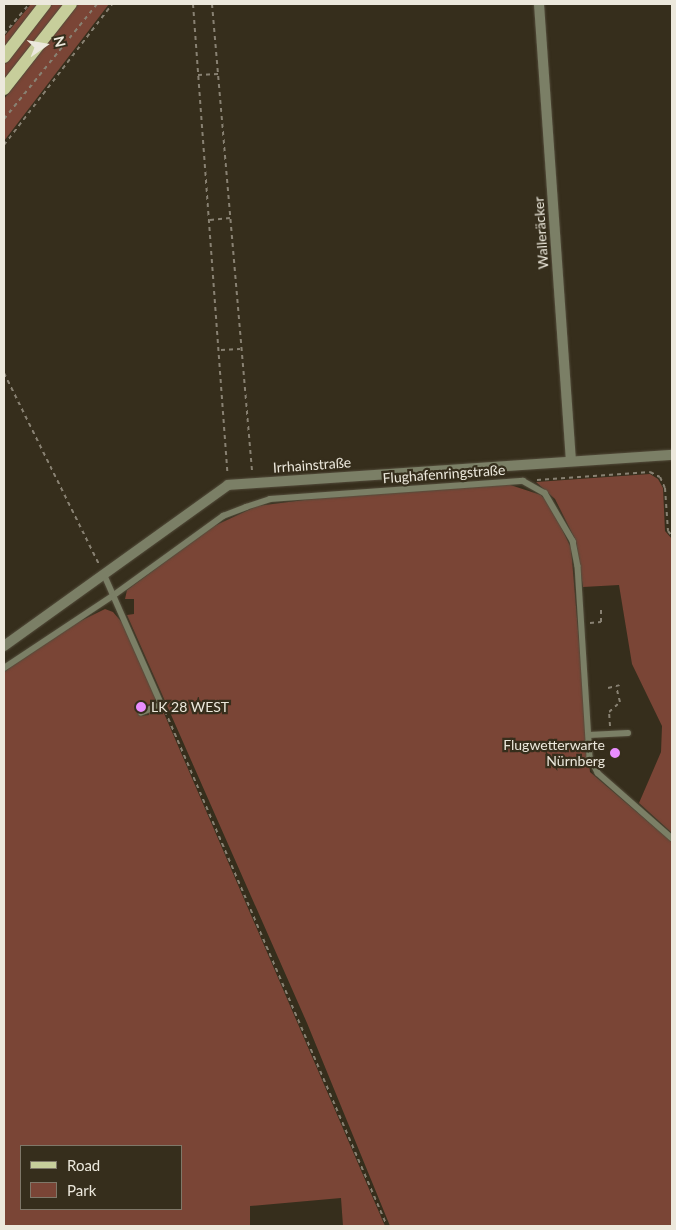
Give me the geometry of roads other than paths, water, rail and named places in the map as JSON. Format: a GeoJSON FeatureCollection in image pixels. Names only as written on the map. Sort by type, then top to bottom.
{"type":"FeatureCollection","features":[{"type":"Feature","properties":{"kind":"main road"},"geometry":{"type":"LineString","coordinates":[[4,58],[46,4]]}},
{"type":"Feature","properties":{"kind":"main road"},"geometry":{"type":"LineString","coordinates":[[4,89],[71,4]]}},
{"type":"Feature","properties":{"kind":"street","name":"Walleräcker"},"geometry":{"type":"LineString","coordinates":[[539,4],[571,461]]}},
{"type":"Feature","properties":{"kind":"street","name":"Irrhainstraße"},"geometry":{"type":"LineString","coordinates":[[4,646],[105,576],[228,486],[672,455]]}},
{"type":"Feature","properties":{"kind":"lane","name":"Flughafenringstraße"},"geometry":{"type":"LineString","coordinates":[[4,668],[114,595],[223,516],[270,499],[523,481],[545,493],[573,541],[582,623],[590,757],[598,773],[672,838]]}},
{"type":"Feature","properties":{"kind":"lane"},"geometry":{"type":"LineString","coordinates":[[105,576],[162,705],[141,714]]}},
{"type":"Feature","properties":{"kind":"lane"},"geometry":{"type":"LineString","coordinates":[[589,735],[628,733]]}},
{"type":"Feature","properties":{"kind":"place","name":"LK 28 WEST"},"geometry":{"type":"Point","coordinates":[141,707]}},
{"type":"Feature","properties":{"kind":"place","name":"Flugwetterwarte Nürnberg"},"geometry":{"type":"Point","coordinates":[615,753]}}]}
